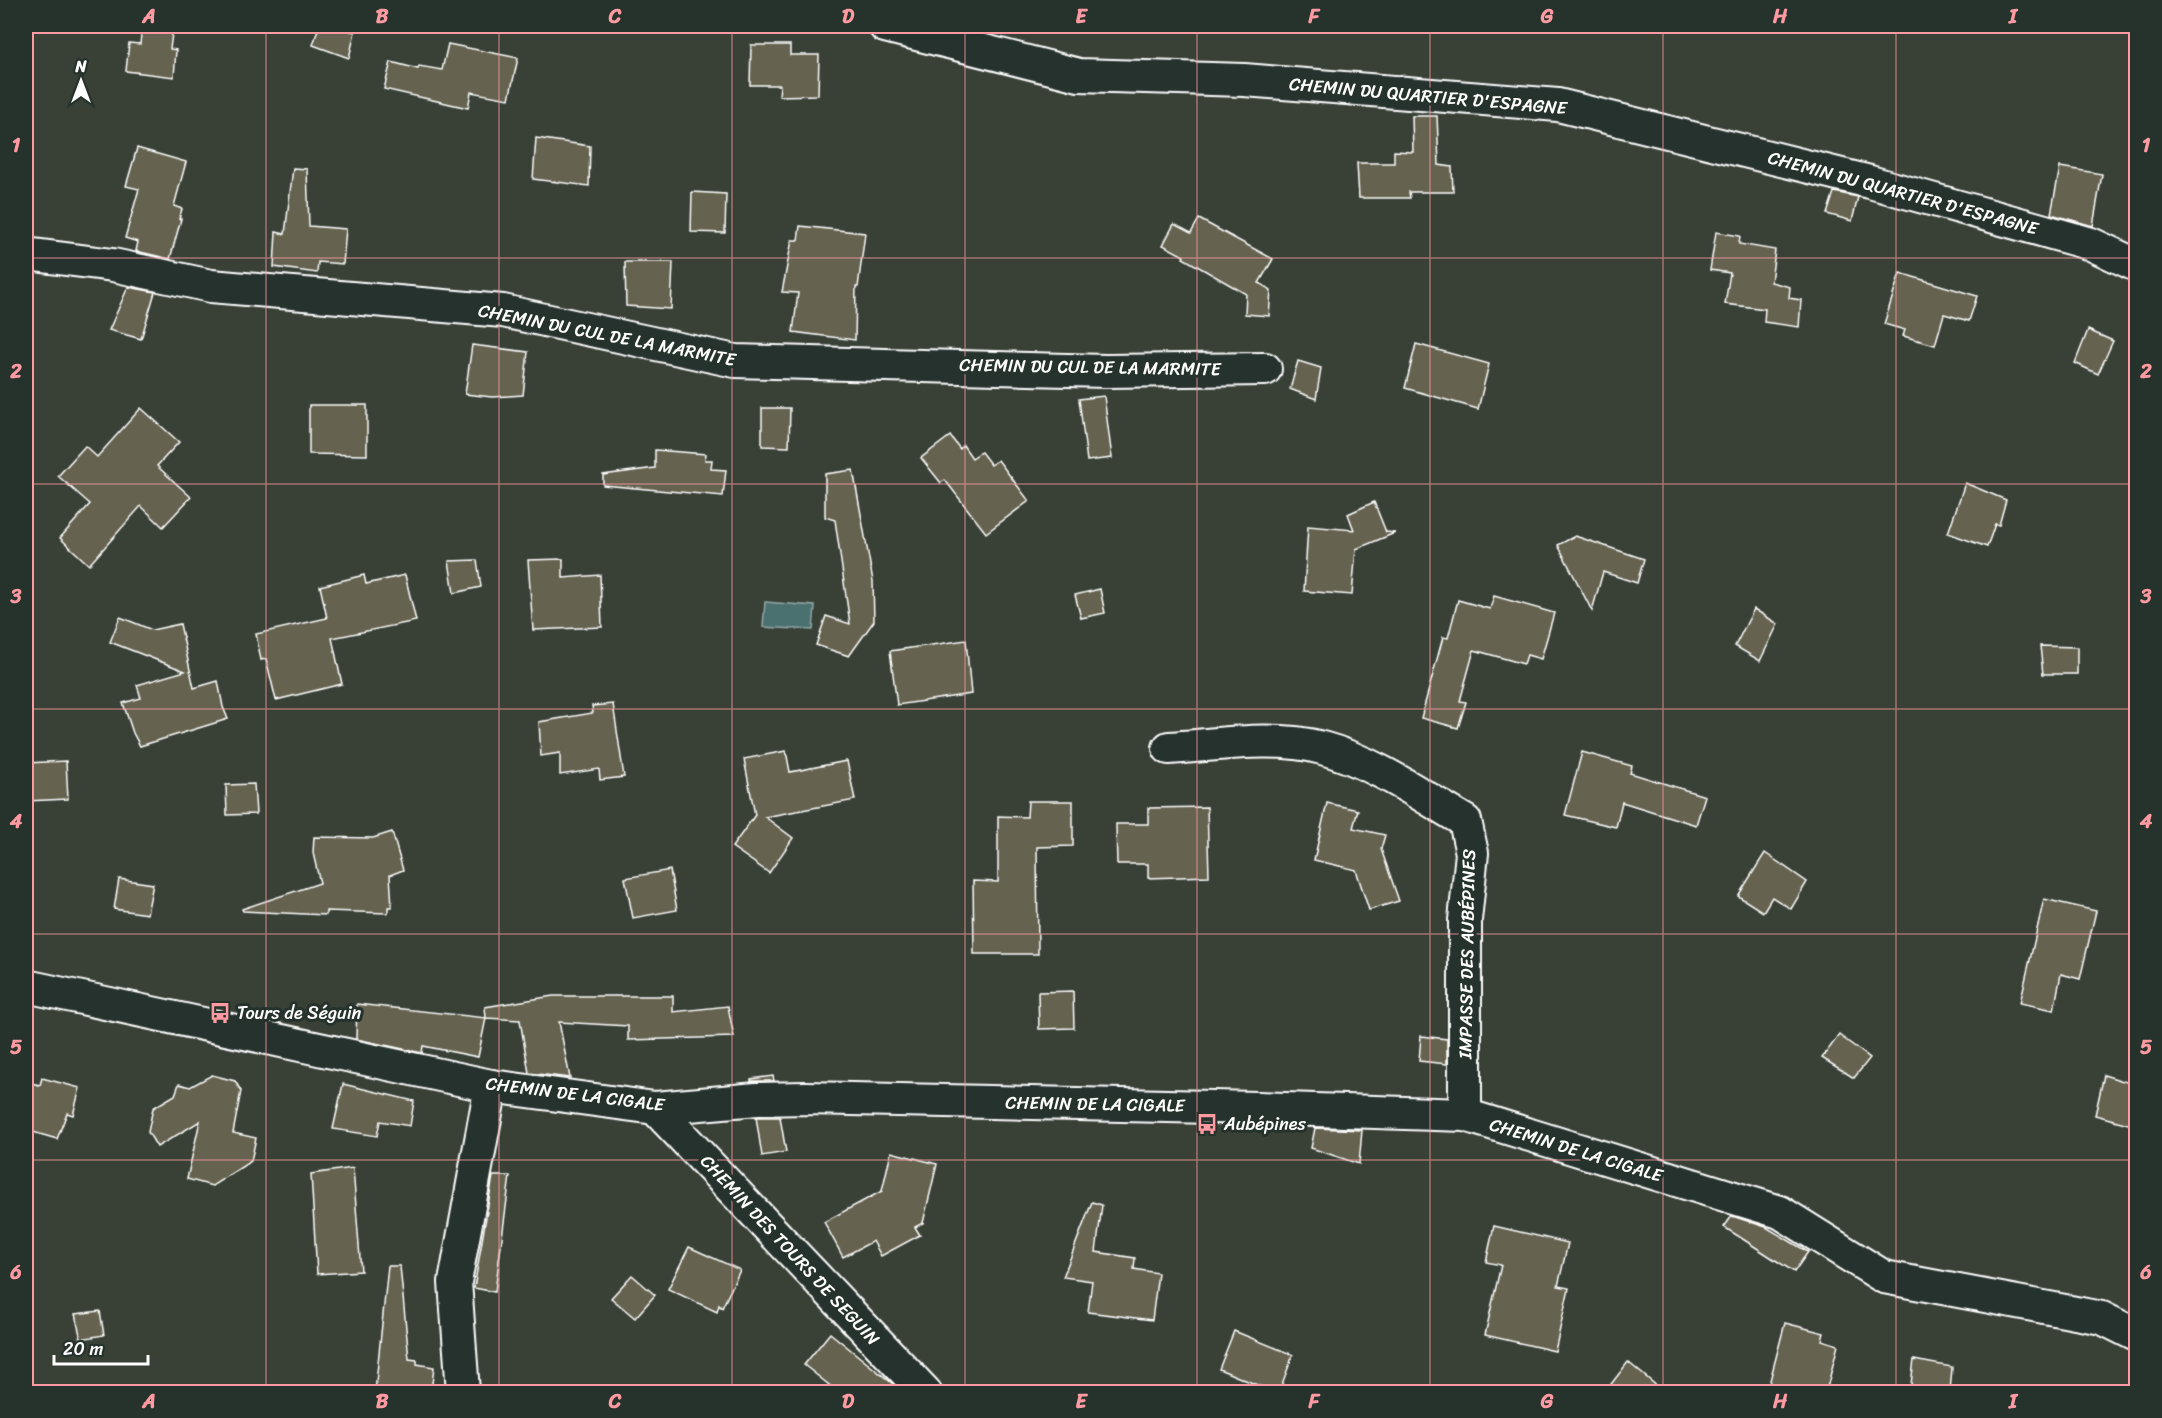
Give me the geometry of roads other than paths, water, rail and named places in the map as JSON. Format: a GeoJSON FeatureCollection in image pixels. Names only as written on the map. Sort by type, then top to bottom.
{"type":"FeatureCollection","features":[{"type":"Feature","properties":{"kind":"street","name":"CHEMIN DU QUARTIER D'ESPAGNE"},"geometry":{"type":"LineString","coordinates":[[885,26],[1079,75],[1244,80],[1558,105],[1892,188],[2091,244],[2136,266]]}},
{"type":"Feature","properties":{"kind":"street","name":"CHEMIN DU CUL DE LA MARMITE"},"geometry":{"type":"LineString","coordinates":[[26,254],[113,266],[211,286],[503,311],[735,361],[1106,371],[1265,369]]}},
{"type":"Feature","properties":{"kind":"street","name":"IMPASSE DES AUBÉPINES"},"geometry":{"type":"LineString","coordinates":[[1169,748],[1275,742],[1319,747],[1362,761],[1465,821],[1472,853],[1465,920],[1465,1115]]}},
{"type":"Feature","properties":{"kind":"street","name":"CHEMIN DE LA CIGALE"},"geometry":{"type":"LineString","coordinates":[[26,986],[491,1086],[654,1108],[758,1099],[806,1098],[1465,1115],[1780,1212],[1884,1277],[2102,1318],[2136,1335]]}},
{"type":"Feature","properties":{"kind":"street"},"geometry":{"type":"LineString","coordinates":[[463,1392],[455,1282],[491,1086]]}},
{"type":"Feature","properties":{"kind":"street","name":"CHEMIN DES TOURS DE SEGUIN"},"geometry":{"type":"LineString","coordinates":[[654,1108],[925,1392]]}},
{"type":"Feature","properties":{"kind":"water"},"geometry":{"type":"Polygon","coordinates":[[[765,602],[815,606],[813,630],[763,627],[765,602]]]}},
{"type":"Feature","properties":{"kind":"place","name":"Tours de Séguin"},"geometry":{"type":"Point","coordinates":[220,1013]}},
{"type":"Feature","properties":{"kind":"place","name":"Aubépines"},"geometry":{"type":"Point","coordinates":[1207,1124]}}]}
